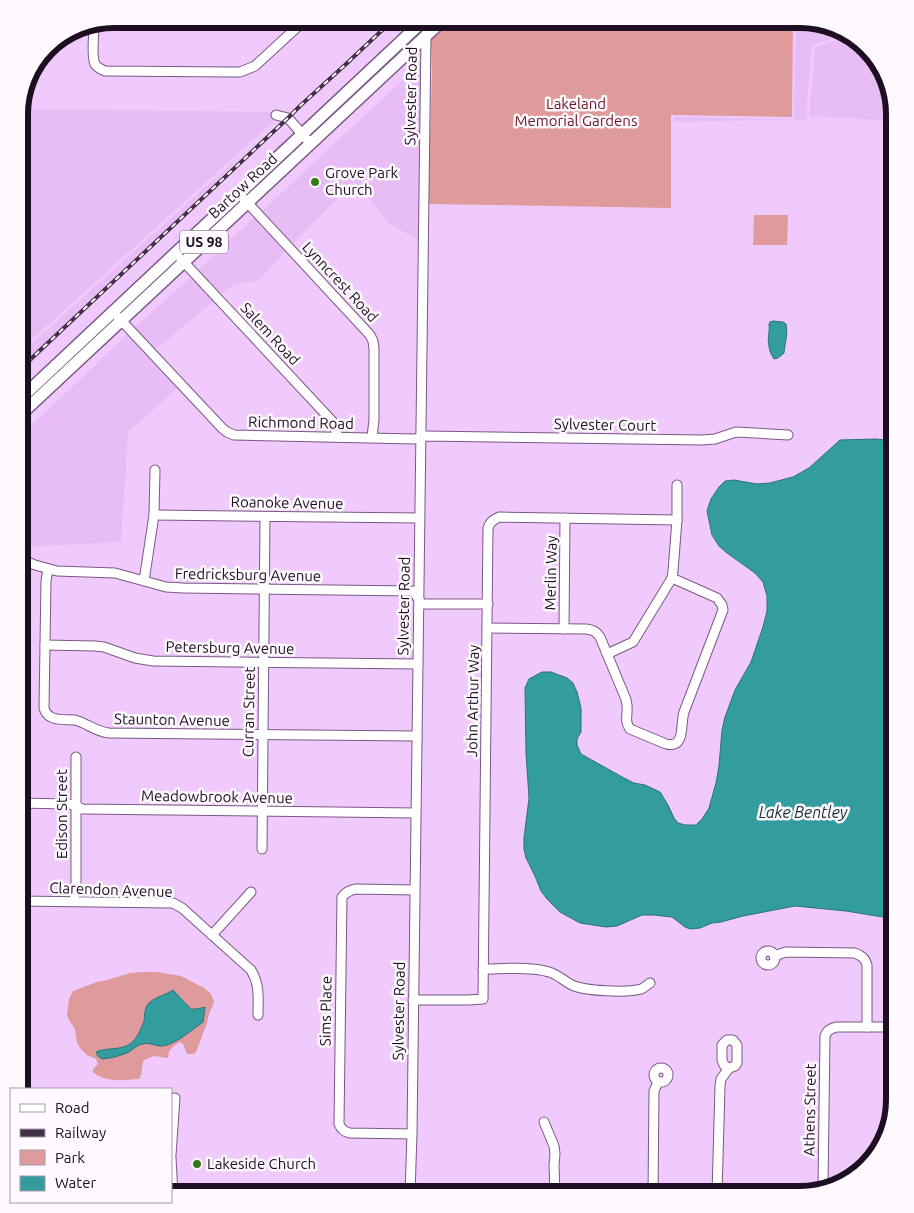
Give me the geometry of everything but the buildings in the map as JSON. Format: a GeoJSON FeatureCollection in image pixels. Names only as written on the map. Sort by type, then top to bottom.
{"type":"FeatureCollection","features":[{"type":"Feature","properties":{"kind":"main road","name":"Bartow Road"},"geometry":{"type":"LineString","coordinates":[[243,198],[302,134],[417,28]]}},
{"type":"Feature","properties":{"kind":"main road","name":"Bartow Road"},"geometry":{"type":"LineString","coordinates":[[28,407],[117,317],[243,198],[310,143],[434,28]]}},
{"type":"Feature","properties":{"kind":"main road","name":"Bartow Road"},"geometry":{"type":"LineString","coordinates":[[28,392],[117,317]]}},
{"type":"Feature","properties":{"kind":"street"},"geometry":{"type":"LineString","coordinates":[[94,30],[95,65],[105,71],[240,72],[255,66],[296,28]]}},
{"type":"Feature","properties":{"kind":"street","name":"Sylvester Road"},"geometry":{"type":"LineString","coordinates":[[410,1186],[426,28]]}},
{"type":"Feature","properties":{"kind":"street"},"geometry":{"type":"LineString","coordinates":[[276,115],[288,118],[310,143]]}},
{"type":"Feature","properties":{"kind":"street","name":"Lynncrest Road"},"geometry":{"type":"LineString","coordinates":[[243,198],[370,335],[374,349],[374,420],[372,437]]}},
{"type":"Feature","properties":{"kind":"street","name":"Salem Road"},"geometry":{"type":"LineString","coordinates":[[179,258],[332,421],[338,437]]}},
{"type":"Feature","properties":{"kind":"street","name":"Richmond Road"},"geometry":{"type":"LineString","coordinates":[[117,317],[227,432],[234,435],[420,438]]}},
{"type":"Feature","properties":{"kind":"street","name":"Sylvester Court"},"geometry":{"type":"LineString","coordinates":[[420,438],[425,436],[709,440],[736,432],[788,435]]}},
{"type":"Feature","properties":{"kind":"street"},"geometry":{"type":"LineString","coordinates":[[144,581],[154,515],[155,470]]}},
{"type":"Feature","properties":{"kind":"street"},"geometry":{"type":"LineString","coordinates":[[607,654],[632,642],[672,578],[677,520],[677,485]]}},
{"type":"Feature","properties":{"kind":"street","name":"Roanoke Avenue"},"geometry":{"type":"LineString","coordinates":[[154,515],[419,518]]}},
{"type":"Feature","properties":{"kind":"street","name":"Curran Street"},"geometry":{"type":"LineString","coordinates":[[262,849],[265,517]]}},
{"type":"Feature","properties":{"kind":"street","name":"John Arthur Way"},"geometry":{"type":"LineString","coordinates":[[413,1000],[483,999],[489,524],[499,517],[677,520]]}},
{"type":"Feature","properties":{"kind":"street","name":"Merlin Way"},"geometry":{"type":"LineString","coordinates":[[564,629],[565,518]]}},
{"type":"Feature","properties":{"kind":"street","name":"Fredricksburg Avenue"},"geometry":{"type":"LineString","coordinates":[[28,561],[48,569],[71,572],[110,572],[166,587],[413,591],[418,598]]}},
{"type":"Feature","properties":{"kind":"street","name":"Staunton Avenue"},"geometry":{"type":"LineString","coordinates":[[48,569],[46,582],[44,708],[49,717],[77,721],[103,732],[417,736]]}},
{"type":"Feature","properties":{"kind":"street"},"geometry":{"type":"LineString","coordinates":[[488,628],[592,630],[596,632],[600,637],[626,697],[626,719],[630,729],[671,745],[680,739],[684,712],[723,610],[717,598],[672,578]]}},
{"type":"Feature","properties":{"kind":"street"},"geometry":{"type":"LineString","coordinates":[[418,598],[422,604],[488,604]]}},
{"type":"Feature","properties":{"kind":"street","name":"Petersburg Avenue"},"geometry":{"type":"LineString","coordinates":[[45,645],[104,647],[144,660],[418,664]]}},
{"type":"Feature","properties":{"kind":"street","name":"Edison Street"},"geometry":{"type":"LineString","coordinates":[[74,902],[76,886],[76,758]]}},
{"type":"Feature","properties":{"kind":"street","name":"Meadowbrook Avenue"},"geometry":{"type":"LineString","coordinates":[[28,803],[68,804],[82,809],[415,813]]}},
{"type":"Feature","properties":{"kind":"street","name":"Sims Place"},"geometry":{"type":"LineString","coordinates":[[412,1134],[350,1133],[345,1132],[339,1124],[342,897],[350,890],[356,889],[414,890]]}},
{"type":"Feature","properties":{"kind":"street"},"geometry":{"type":"LineString","coordinates":[[212,935],[252,892]]}},
{"type":"Feature","properties":{"kind":"street","name":"Clarendon Avenue"},"geometry":{"type":"LineString","coordinates":[[28,901],[173,903],[182,908],[251,970],[256,978],[258,988],[258,1015]]}},
{"type":"Feature","properties":{"kind":"street"},"geometry":{"type":"LineString","coordinates":[[774,956],[786,952],[855,953],[861,955],[866,960],[867,965],[868,1027],[886,1028]]}},
{"type":"Feature","properties":{"kind":"street"},"geometry":{"type":"LineString","coordinates":[[483,969],[540,970],[550,972],[572,985],[588,989],[631,990],[642,988],[650,983]]}},
{"type":"Feature","properties":{"kind":"street","name":"Athens Street"},"geometry":{"type":"LineString","coordinates":[[823,1183],[825,1036],[831,1028],[868,1027]]}},
{"type":"Feature","properties":{"kind":"street"},"geometry":{"type":"LineString","coordinates":[[717,1186],[720,1086],[729,1068]]}},
{"type":"Feature","properties":{"kind":"street"},"geometry":{"type":"LineString","coordinates":[[653,1186],[654,1091],[658,1082]]}},
{"type":"Feature","properties":{"kind":"street"},"geometry":{"type":"LineString","coordinates":[[172,1142],[175,1098]]}},
{"type":"Feature","properties":{"kind":"street"},"geometry":{"type":"LineString","coordinates":[[544,1122],[556,1154],[554,1165],[555,1186]]}},
{"type":"Feature","properties":{"kind":"shaded area"},"geometry":{"type":"Polygon","coordinates":[[[796,28],[817,29],[828,32],[832,34],[832,39],[814,44],[812,47],[806,116],[808,119],[813,119],[674,122],[674,117],[793,119],[796,28]]]}},
{"type":"Feature","properties":{"kind":"shaded area"},"geometry":{"type":"Polygon","coordinates":[[[835,35],[844,39],[857,49],[872,66],[884,91],[886,120],[809,116],[815,47],[835,41],[835,35]]]}},
{"type":"Feature","properties":{"kind":"shaded area"},"geometry":{"type":"Polygon","coordinates":[[[422,62],[419,241],[389,223],[354,181],[292,245],[261,212],[422,62]]]}},
{"type":"Feature","properties":{"kind":"shaded area"},"geometry":{"type":"Polygon","coordinates":[[[28,109],[284,112],[28,343],[28,109]]]}},
{"type":"Feature","properties":{"kind":"shaded area"},"geometry":{"type":"Polygon","coordinates":[[[260,138],[28,367],[28,347],[260,138]]]}},
{"type":"Feature","properties":{"kind":"shaded area"},"geometry":{"type":"Polygon","coordinates":[[[256,216],[287,250],[258,281],[234,284],[220,296],[197,271],[256,216]]]}},
{"type":"Feature","properties":{"kind":"shaded area"},"geometry":{"type":"Polygon","coordinates":[[[192,276],[215,300],[154,351],[133,329],[192,276]]]}},
{"type":"Feature","properties":{"kind":"shaded area"},"geometry":{"type":"Polygon","coordinates":[[[128,334],[179,387],[128,432],[121,542],[28,547],[28,428],[128,334]]]}},
{"type":"Feature","properties":{"kind":"green space","name":"Lakeland Memorial Gardens"},"geometry":{"type":"Polygon","coordinates":[[[442,28],[793,28],[792,117],[671,115],[671,208],[428,204],[432,72],[431,38],[442,28]]]}},
{"type":"Feature","properties":{"kind":"green space"},"geometry":{"type":"Polygon","coordinates":[[[754,215],[788,215],[787,245],[753,245],[754,215]]]}},
{"type":"Feature","properties":{"kind":"green space"},"geometry":{"type":"Polygon","coordinates":[[[157,972],[181,976],[204,988],[211,994],[214,1002],[194,1054],[187,1054],[183,1044],[180,1042],[169,1051],[168,1058],[154,1056],[144,1060],[139,1079],[103,1078],[93,1072],[93,1069],[98,1064],[96,1059],[87,1055],[77,1043],[75,1029],[67,1015],[69,999],[73,991],[130,973],[157,972]],[[173,990],[146,1007],[142,1026],[132,1042],[120,1048],[97,1052],[136,1047],[145,1043],[165,1044],[183,1037],[190,1030],[203,1007],[191,1009],[173,990]]]}},
{"type":"Feature","properties":{"kind":"water"},"geometry":{"type":"Polygon","coordinates":[[[773,321],[786,324],[787,331],[784,353],[774,359],[768,341],[769,324],[773,321]]]}},
{"type":"Feature","properties":{"kind":"water","name":"Lake Bentley"},"geometry":{"type":"Polygon","coordinates":[[[840,440],[886,440],[886,918],[795,906],[690,929],[672,917],[642,915],[617,926],[606,927],[580,923],[560,912],[541,891],[526,858],[524,849],[529,798],[525,688],[529,679],[542,672],[551,672],[567,678],[573,683],[581,708],[581,732],[577,739],[577,745],[581,754],[634,783],[645,785],[660,792],[678,823],[696,825],[709,808],[719,766],[725,717],[735,690],[751,662],[767,611],[767,596],[763,582],[755,573],[719,546],[712,535],[707,511],[711,499],[725,481],[734,480],[757,484],[793,477],[809,468],[840,440]]]}},
{"type":"Feature","properties":{"kind":"water"},"geometry":{"type":"Polygon","coordinates":[[[173,990],[191,1009],[205,1007],[203,1022],[184,1036],[167,1045],[145,1044],[116,1057],[102,1059],[98,1056],[96,1052],[122,1048],[130,1044],[143,1024],[147,1005],[154,999],[173,990]]]}},
{"type":"Feature","properties":{"kind":"railway"},"geometry":{"type":"LineString","coordinates":[[28,362],[384,28]]}},
{"type":"Feature","properties":{"kind":"place","name":"Grove Park Church"},"geometry":{"type":"Point","coordinates":[315,182]}},
{"type":"Feature","properties":{"kind":"place","name":"Lakeside Church"},"geometry":{"type":"Point","coordinates":[197,1164]}}]}
